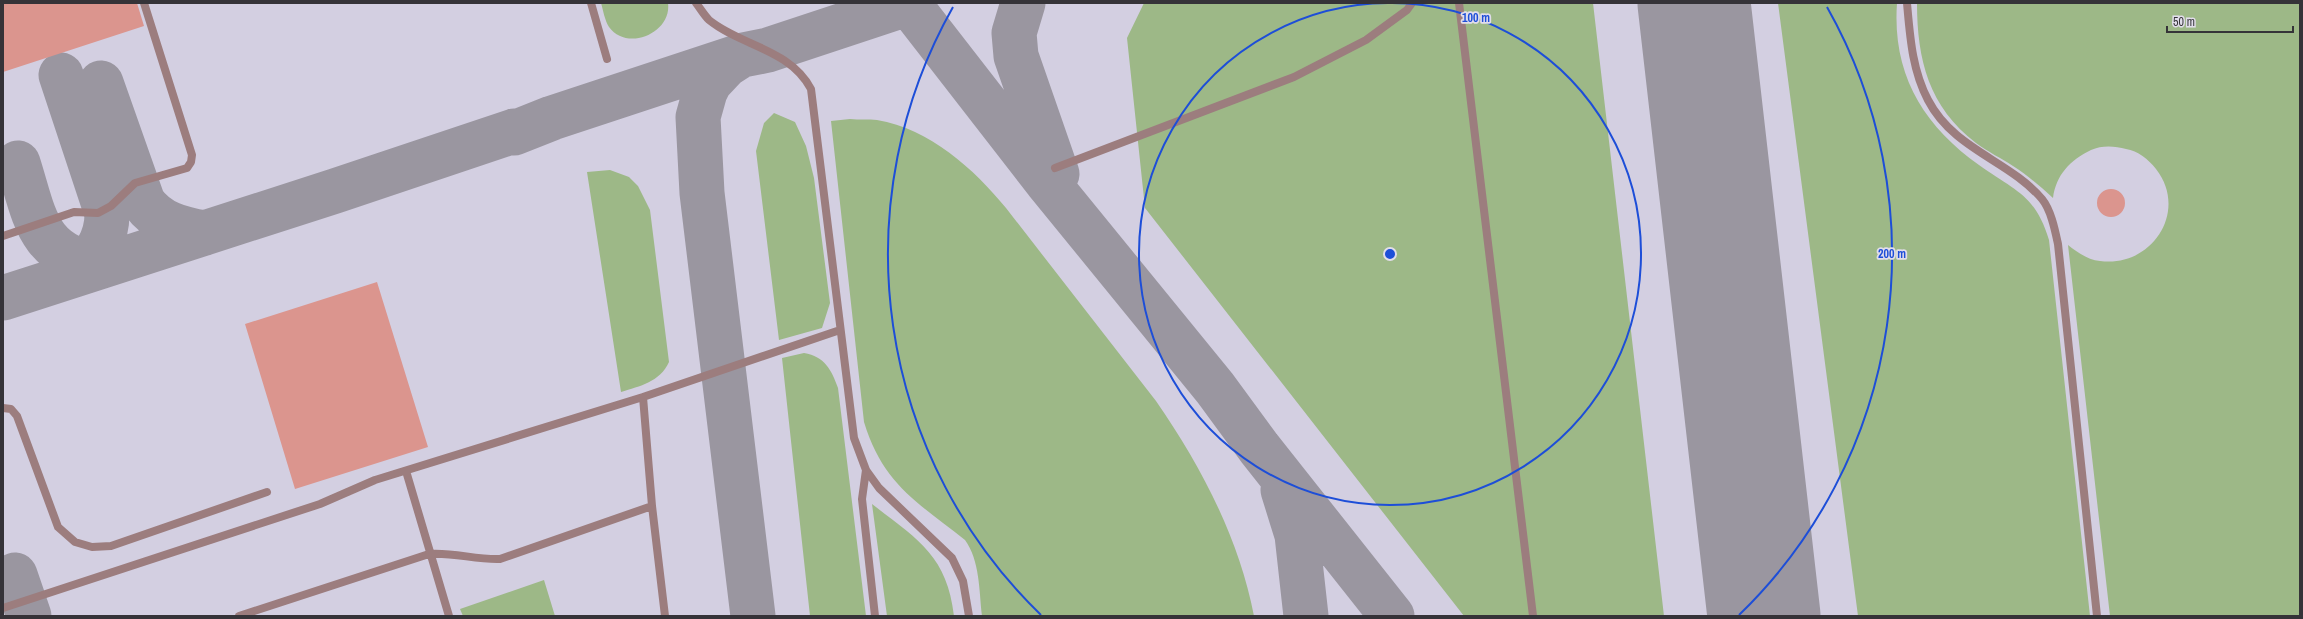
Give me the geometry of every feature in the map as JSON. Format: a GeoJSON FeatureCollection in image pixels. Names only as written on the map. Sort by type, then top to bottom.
{"type":"FeatureCollection","features":[{"type":"Feature","properties":{"kind":"lane"},"geometry":{"type":"LineString","coordinates":[[3,236],[74,212],[98,213],[111,206],[135,183],[182,171],[191,162],[192,155],[144,3]]}},
{"type":"Feature","properties":{"kind":"lane"},"geometry":{"type":"LineString","coordinates":[[591,3],[607,59]]}},
{"type":"Feature","properties":{"kind":"lane"},"geometry":{"type":"LineString","coordinates":[[696,3],[708,19],[726,31],[768,50],[796,69],[806,79],[811,89],[854,438],[866,470],[879,488],[952,558],[963,581],[969,616]]}},
{"type":"Feature","properties":{"kind":"lane"},"geometry":{"type":"LineString","coordinates":[[1055,168],[1294,77],[1366,40],[1407,10],[1412,3]]}},
{"type":"Feature","properties":{"kind":"lane"},"geometry":{"type":"LineString","coordinates":[[1459,3],[1533,616]]}},
{"type":"Feature","properties":{"kind":"lane"},"geometry":{"type":"LineString","coordinates":[[1907,3],[1912,56],[1928,100],[1945,125],[1964,142],[2021,181],[2042,199],[2053,222],[2058,244],[2097,616]]}},
{"type":"Feature","properties":{"kind":"lane"},"geometry":{"type":"LineString","coordinates":[[3,608],[320,504],[375,480],[643,397],[840,330]]}},
{"type":"Feature","properties":{"kind":"lane"},"geometry":{"type":"LineString","coordinates":[[643,397],[652,506],[665,616]]}},
{"type":"Feature","properties":{"kind":"lane"},"geometry":{"type":"LineString","coordinates":[[3,408],[11,409],[17,416],[58,527],[75,542],[92,547],[111,546],[267,492]]}},
{"type":"Feature","properties":{"kind":"lane"},"geometry":{"type":"LineString","coordinates":[[866,470],[862,499],[875,616]]}},
{"type":"Feature","properties":{"kind":"lane"},"geometry":{"type":"LineString","coordinates":[[406,471],[429,554],[449,616]]}},
{"type":"Feature","properties":{"kind":"lane"},"geometry":{"type":"LineString","coordinates":[[239,616],[429,554],[444,553],[500,559],[652,506]]}},
{"type":"Feature","properties":{"kind":"shaded area"},"geometry":{"type":"Polygon","coordinates":[[[3,3],[2300,3],[2300,616],[3,616],[3,3]]]}},
{"type":"Feature","properties":{"kind":"green space"},"geometry":{"type":"Polygon","coordinates":[[[601,3],[668,3],[667,14],[663,23],[656,30],[647,36],[626,38],[617,34],[609,27],[605,19],[601,3]]]}},
{"type":"Feature","properties":{"kind":"green space"},"geometry":{"type":"Polygon","coordinates":[[[1144,3],[1593,3],[1664,616],[1464,616],[1145,208],[1127,38],[1144,3]]]}},
{"type":"Feature","properties":{"kind":"green space"},"geometry":{"type":"Polygon","coordinates":[[[1778,3],[1897,3],[1897,29],[1900,53],[1906,75],[1915,96],[1927,115],[1942,133],[1959,149],[2022,195],[2037,213],[2049,240],[2090,616],[1858,616],[1778,3]]]}},
{"type":"Feature","properties":{"kind":"green space"},"geometry":{"type":"Polygon","coordinates":[[[1917,3],[2300,3],[2300,616],[2110,616],[2068,245],[2091,259],[2100,261],[2119,261],[2135,255],[2149,246],[2160,233],[2166,218],[2168,202],[2165,185],[2156,169],[2150,162],[2139,154],[2122,148],[2095,148],[2077,158],[2065,169],[2057,182],[2053,198],[2023,173],[1976,143],[1960,129],[1947,114],[1929,81],[1923,63],[1920,44],[1917,3]]]}},
{"type":"Feature","properties":{"kind":"green space"},"geometry":{"type":"Polygon","coordinates":[[[774,113],[795,122],[806,146],[814,178],[830,303],[822,328],[779,340],[756,151],[764,123],[774,113]]]}},
{"type":"Feature","properties":{"kind":"green space"},"geometry":{"type":"Polygon","coordinates":[[[850,119],[877,120],[896,125],[915,132],[933,142],[965,165],[1006,208],[1156,401],[1173,426],[1203,477],[1228,531],[1239,559],[1254,616],[982,616],[976,566],[970,548],[965,540],[917,502],[892,477],[881,461],[864,422],[831,121],[850,119]]]}},
{"type":"Feature","properties":{"kind":"green space"},"geometry":{"type":"Polygon","coordinates":[[[610,170],[629,177],[638,186],[650,210],[669,362],[665,369],[655,379],[621,392],[587,172],[610,170]]]}},
{"type":"Feature","properties":{"kind":"green space"},"geometry":{"type":"Polygon","coordinates":[[[804,353],[817,357],[826,365],[833,375],[838,388],[866,616],[810,616],[782,358],[804,353]]]}},
{"type":"Feature","properties":{"kind":"green space"},"geometry":{"type":"Polygon","coordinates":[[[872,504],[916,539],[937,563],[945,578],[954,616],[887,616],[872,504]]]}},
{"type":"Feature","properties":{"kind":"green space"},"geometry":{"type":"Polygon","coordinates":[[[544,580],[555,616],[463,616],[460,609],[544,580]]]}},
{"type":"Feature","properties":{"kind":"building"},"geometry":{"type":"Polygon","coordinates":[[[3,3],[137,3],[144,26],[3,72],[3,3]]]}},
{"type":"Feature","properties":{"kind":"building"},"geometry":{"type":"Polygon","coordinates":[[[2111,189],[2121,193],[2125,203],[2121,213],[2111,217],[2101,213],[2097,203],[2101,193],[2111,189]]]}},
{"type":"Feature","properties":{"kind":"building"},"geometry":{"type":"Polygon","coordinates":[[[377,282],[428,447],[295,489],[245,324],[377,282]]]}},
{"type":"Feature","properties":{"kind":"taxiway"},"geometry":{"type":"LineString","coordinates":[[908,3],[1047,182],[1215,388],[1259,448],[1392,616]]}},
{"type":"Feature","properties":{"kind":"taxiway"},"geometry":{"type":"LineString","coordinates":[[3,298],[335,191],[514,131],[514,133],[552,118],[743,55],[768,50],[910,3]]}},
{"type":"Feature","properties":{"kind":"taxiway"},"geometry":{"type":"LineString","coordinates":[[1023,3],[1014,33],[1016,56],[1057,174]]}},
{"type":"Feature","properties":{"kind":"taxiway"},"geometry":{"type":"LineString","coordinates":[[740,56],[726,65],[710,82],[705,92],[698,117],[702,193],[753,616]]}},
{"type":"Feature","properties":{"kind":"taxiway"},"geometry":{"type":"LineString","coordinates":[[61,75],[107,214],[102,241],[98,249],[87,263],[73,275]]}},
{"type":"Feature","properties":{"kind":"taxiway"},"geometry":{"type":"LineString","coordinates":[[101,83],[143,202],[156,215],[170,224],[205,233]]}},
{"type":"Feature","properties":{"kind":"taxiway"},"geometry":{"type":"LineString","coordinates":[[18,163],[35,216],[42,231],[51,243],[63,253],[80,261],[102,266]]}},
{"type":"Feature","properties":{"kind":"taxiway"},"geometry":{"type":"LineString","coordinates":[[1283,490],[1297,535],[1306,616]]}},
{"type":"Feature","properties":{"kind":"taxiway"},"geometry":{"type":"LineString","coordinates":[[15,575],[29,616]]}},
{"type":"Feature","properties":{"kind":"runway"},"geometry":{"type":"LineString","coordinates":[[1694,3],[1764,616]]}}]}
